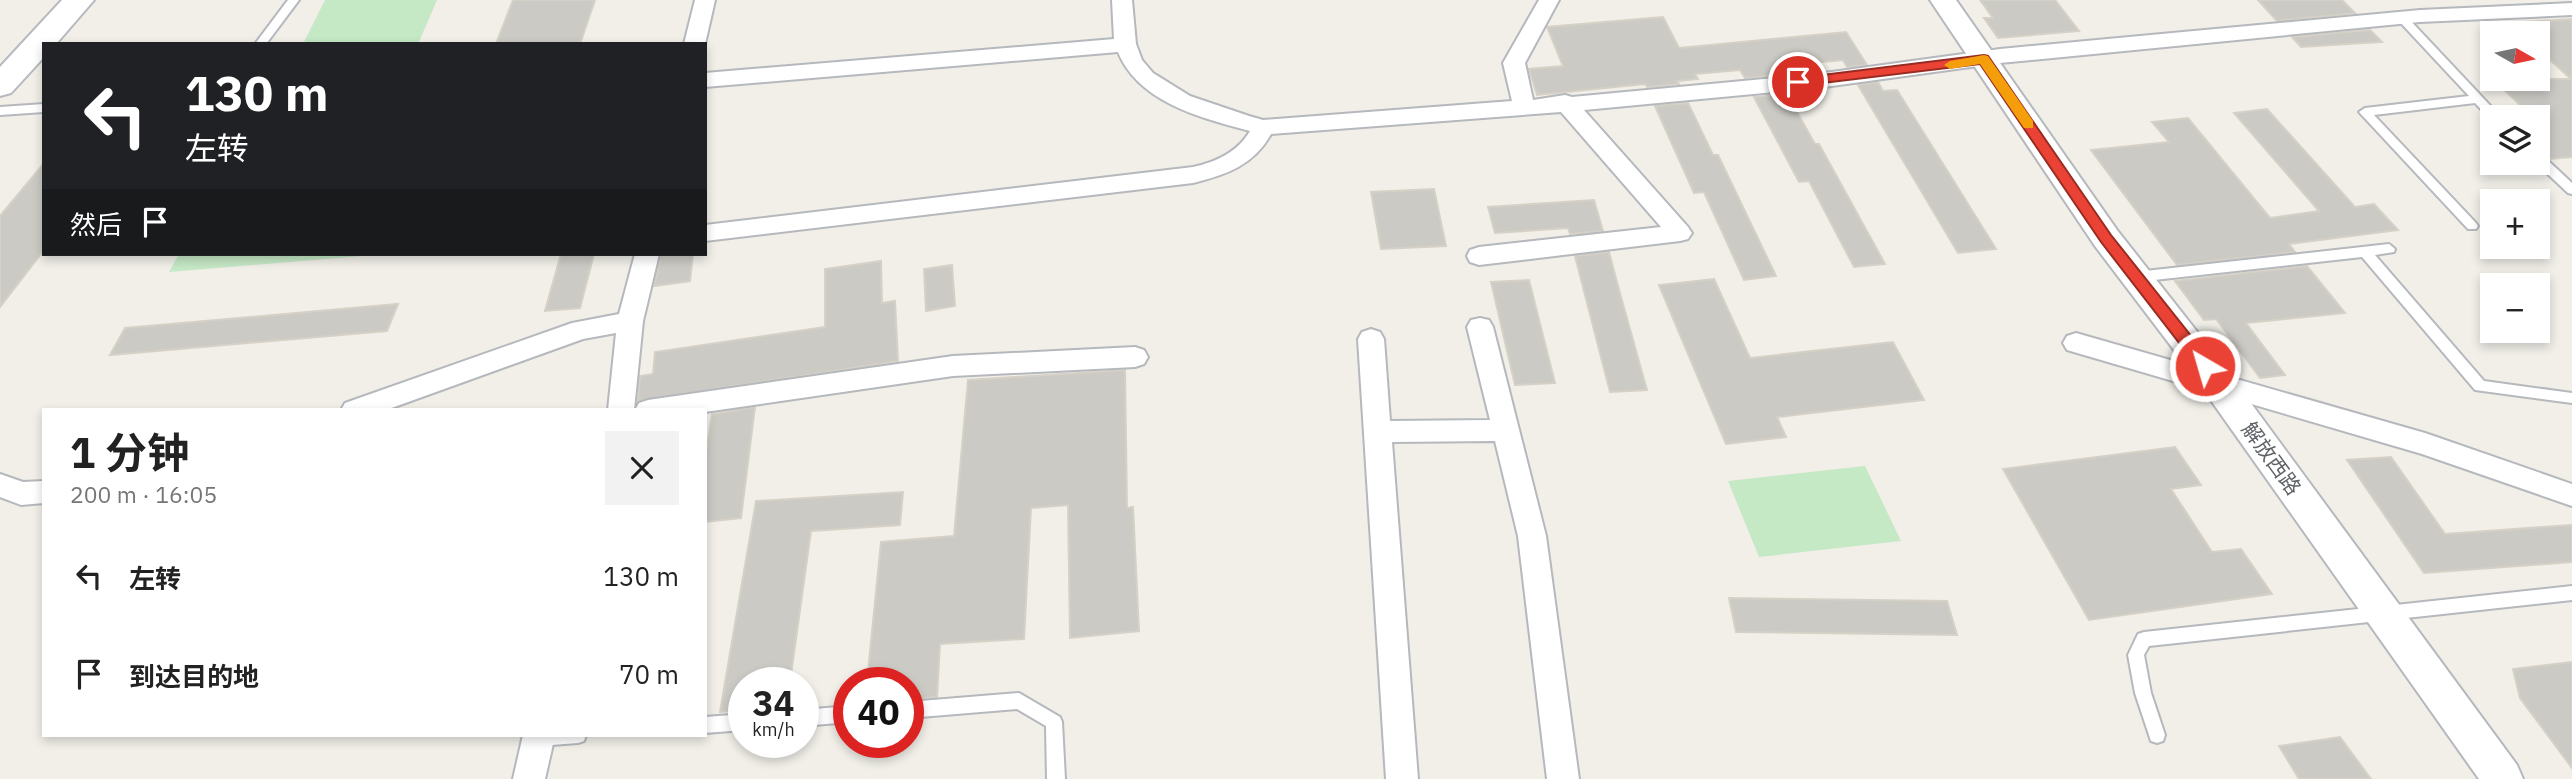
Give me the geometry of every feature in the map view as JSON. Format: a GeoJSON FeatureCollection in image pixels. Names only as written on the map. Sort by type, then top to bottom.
{"type":"FeatureCollection","features":[{"type":"Feature","properties":{"kind":"main road"},"geometry":{"type":"LineString","coordinates":[[0,61],[57,0]]}},
{"type":"Feature","properties":{"kind":"main road"},"geometry":{"type":"LineString","coordinates":[[0,86],[79,0]]}},
{"type":"Feature","properties":{"kind":"street"},"geometry":{"type":"LineString","coordinates":[[694,42],[705,0]]}},
{"type":"Feature","properties":{"kind":"street"},"geometry":{"type":"LineString","coordinates":[[1122,0],[1125,45],[1142,74],[1174,98],[1217,115],[1263,127],[1723,90],[1976,60],[2402,18],[2560,6]]}},
{"type":"Feature","properties":{"kind":"street"},"geometry":{"type":"LineString","coordinates":[[1524,106],[1514,63],[1549,0]]}},
{"type":"Feature","properties":{"kind":"street","name":"解放西路"},"geometry":{"type":"LineString","coordinates":[[1927,0],[1976,60],[2136,277],[2205,381],[2372,613],[2503,779]]}},
{"type":"Feature","properties":{"kind":"street","name":"解放西路"},"geometry":{"type":"LineString","coordinates":[[1943,0],[1976,60],[2086,238],[2205,381]]}},
{"type":"Feature","properties":{"kind":"street"},"geometry":{"type":"LineString","coordinates":[[707,80],[1125,45]]}},
{"type":"Feature","properties":{"kind":"street"},"geometry":{"type":"LineString","coordinates":[[1479,256],[1680,233],[1565,102]]}},
{"type":"Feature","properties":{"kind":"street"},"geometry":{"type":"LineString","coordinates":[[707,233],[1193,175],[1219,169],[1241,158],[1256,144],[1263,127]]}},
{"type":"Feature","properties":{"kind":"street"},"geometry":{"type":"LineString","coordinates":[[621,408],[629,321],[646,256]]}},
{"type":"Feature","properties":{"kind":"street"},"geometry":{"type":"LineString","coordinates":[[360,408],[581,330],[629,321]]}},
{"type":"Feature","properties":{"kind":"street"},"geometry":{"type":"LineString","coordinates":[[1480,327],[1532,536],[1563,779]]}},
{"type":"Feature","properties":{"kind":"street"},"geometry":{"type":"LineString","coordinates":[[1371,340],[1402,779]]}},
{"type":"Feature","properties":{"kind":"street"},"geometry":{"type":"LineString","coordinates":[[2076,343],[2426,444],[2572,495]]}},
{"type":"Feature","properties":{"kind":"street"},"geometry":{"type":"LineString","coordinates":[[662,408],[953,366],[1135,357]]}},
{"type":"Feature","properties":{"kind":"street"},"geometry":{"type":"LineString","coordinates":[[1378,432],[1506,430]]}},
{"type":"Feature","properties":{"kind":"street"},"geometry":{"type":"LineString","coordinates":[[0,485],[21,494],[42,492]]}},
{"type":"Feature","properties":{"kind":"street","name":"解放西路"},"geometry":{"type":"LineString","coordinates":[[2372,613],[2476,779]]}},
{"type":"Feature","properties":{"kind":"street"},"geometry":{"type":"LineString","coordinates":[[529,779],[539,737]]}},
{"type":"Feature","properties":{"kind":"lane"},"geometry":{"type":"LineString","coordinates":[[262,42],[294,0]]}},
{"type":"Feature","properties":{"kind":"lane"},"geometry":{"type":"LineString","coordinates":[[2402,18],[2482,105]]}},
{"type":"Feature","properties":{"kind":"lane"},"geometry":{"type":"LineString","coordinates":[[2472,226],[2365,112],[2476,99]]}},
{"type":"Feature","properties":{"kind":"lane"},"geometry":{"type":"LineString","coordinates":[[0,111],[42,108]]}},
{"type":"Feature","properties":{"kind":"lane"},"geometry":{"type":"LineString","coordinates":[[2550,169],[2572,190]]}},
{"type":"Feature","properties":{"kind":"lane"},"geometry":{"type":"LineString","coordinates":[[2136,277],[2389,249]]}},
{"type":"Feature","properties":{"kind":"lane"},"geometry":{"type":"LineString","coordinates":[[2365,251],[2480,386],[2572,398]]}},
{"type":"Feature","properties":{"kind":"lane"},"geometry":{"type":"LineString","coordinates":[[2157,735],[2136,655],[2144,639],[2572,593]]}},
{"type":"Feature","properties":{"kind":"lane"},"geometry":{"type":"LineString","coordinates":[[924,709],[1019,701],[1054,722],[1056,779]]}},
{"type":"Feature","properties":{"kind":"lane"},"geometry":{"type":"LineString","coordinates":[[707,725],[728,723]]}},
{"type":"Feature","properties":{"kind":"green space"},"geometry":{"type":"Polygon","coordinates":[[[325,0],[437,0],[419,42],[304,42],[325,0]]]}},
{"type":"Feature","properties":{"kind":"green space"},"geometry":{"type":"Polygon","coordinates":[[[178,256],[363,256],[169,272],[178,256]]]}},
{"type":"Feature","properties":{"kind":"green space"},"geometry":{"type":"Polygon","coordinates":[[[1865,466],[1901,541],[1759,557],[1728,481],[1865,466]]]}},
{"type":"Feature","properties":{"kind":"building"},"geometry":{"type":"Polygon","coordinates":[[[513,0],[595,0],[581,42],[497,42],[513,0]]]}},
{"type":"Feature","properties":{"kind":"building"},"geometry":{"type":"Polygon","coordinates":[[[1980,0],[2055,0],[2079,31],[1998,38],[1984,18],[1993,18],[1980,0]]]}},
{"type":"Feature","properties":{"kind":"building"},"geometry":{"type":"Polygon","coordinates":[[[2258,0],[2342,0],[2355,13],[2277,21],[2258,0]]]}},
{"type":"Feature","properties":{"kind":"building"},"geometry":{"type":"Polygon","coordinates":[[[1663,17],[1679,48],[1846,32],[1867,65],[1847,67],[1843,60],[1772,67],[1777,75],[1745,78],[1740,70],[1695,74],[1698,79],[1677,81],[1679,84],[1647,87],[1645,84],[1537,95],[1529,69],[1563,66],[1547,27],[1663,17]]]}},
{"type":"Feature","properties":{"kind":"building"},"geometry":{"type":"Polygon","coordinates":[[[2572,19],[2572,157],[2550,159],[2550,105],[2520,105],[2505,91],[2550,91],[2550,79],[2571,79],[2550,60],[2550,21],[2539,21],[2572,19]]]}},
{"type":"Feature","properties":{"kind":"building"},"geometry":{"type":"Polygon","coordinates":[[[2370,30],[2382,42],[2301,47],[2292,37],[2370,30]]]}},
{"type":"Feature","properties":{"kind":"building"},"geometry":{"type":"Polygon","coordinates":[[[1878,82],[1883,91],[1897,90],[1996,249],[1958,253],[1858,85],[1878,82]]]}},
{"type":"Feature","properties":{"kind":"building"},"geometry":{"type":"Polygon","coordinates":[[[1787,94],[1815,144],[1819,144],[1885,264],[1854,267],[1809,181],[1799,182],[1754,97],[1787,94]]]}},
{"type":"Feature","properties":{"kind":"building"},"geometry":{"type":"Polygon","coordinates":[[[1688,103],[1713,155],[1718,155],[1776,276],[1744,280],[1704,192],[1694,193],[1655,106],[1688,103]]]}},
{"type":"Feature","properties":{"kind":"building"},"geometry":{"type":"Polygon","coordinates":[[[2267,109],[2355,207],[2374,204],[2398,230],[2289,244],[2295,252],[2177,265],[2091,150],[2169,142],[2152,122],[2188,118],[2270,218],[2319,211],[2234,113],[2267,109]]]}},
{"type":"Feature","properties":{"kind":"building"},"geometry":{"type":"Polygon","coordinates":[[[42,165],[42,253],[0,307],[0,216],[42,165]]]}},
{"type":"Feature","properties":{"kind":"building"},"geometry":{"type":"Polygon","coordinates":[[[1434,189],[1446,246],[1381,249],[1371,192],[1434,189]]]}},
{"type":"Feature","properties":{"kind":"building"},"geometry":{"type":"Polygon","coordinates":[[[1594,200],[1603,231],[1570,234],[1568,228],[1495,233],[1488,207],[1594,200]]]}},
{"type":"Feature","properties":{"kind":"building"},"geometry":{"type":"Polygon","coordinates":[[[1609,252],[1647,390],[1610,392],[1575,256],[1609,252]]]}},
{"type":"Feature","properties":{"kind":"building"},"geometry":{"type":"Polygon","coordinates":[[[560,256],[593,256],[580,308],[545,311],[560,256]]]}},
{"type":"Feature","properties":{"kind":"building"},"geometry":{"type":"Polygon","coordinates":[[[661,256],[693,256],[690,281],[654,286],[661,256]]]}},
{"type":"Feature","properties":{"kind":"building"},"geometry":{"type":"Polygon","coordinates":[[[881,261],[882,303],[895,301],[898,361],[638,401],[640,376],[653,374],[655,352],[825,327],[825,269],[881,261]]]}},
{"type":"Feature","properties":{"kind":"building"},"geometry":{"type":"Polygon","coordinates":[[[952,265],[955,306],[926,311],[924,269],[952,265]]]}},
{"type":"Feature","properties":{"kind":"building"},"geometry":{"type":"Polygon","coordinates":[[[2307,266],[2345,313],[2246,323],[2285,375],[2260,378],[2216,319],[2204,320],[2175,281],[2307,266]]]}},
{"type":"Feature","properties":{"kind":"building"},"geometry":{"type":"Polygon","coordinates":[[[1714,279],[1750,358],[1893,342],[1924,400],[1777,417],[1786,437],[1726,444],[1659,285],[1714,279]]]}},
{"type":"Feature","properties":{"kind":"building"},"geometry":{"type":"Polygon","coordinates":[[[1529,280],[1555,383],[1515,385],[1491,282],[1529,280]]]}},
{"type":"Feature","properties":{"kind":"building"},"geometry":{"type":"Polygon","coordinates":[[[398,304],[387,331],[110,355],[125,328],[398,304]]]}},
{"type":"Feature","properties":{"kind":"building"},"geometry":{"type":"Polygon","coordinates":[[[1125,370],[1127,508],[1133,507],[1139,631],[1070,638],[1068,505],[1031,508],[1024,639],[940,644],[937,697],[924,698],[924,667],[868,667],[881,542],[954,536],[968,380],[1125,370]]]}},
{"type":"Feature","properties":{"kind":"building"},"geometry":{"type":"Polygon","coordinates":[[[755,407],[741,518],[707,522],[707,447],[712,414],[755,407]]]}},
{"type":"Feature","properties":{"kind":"building"},"geometry":{"type":"Polygon","coordinates":[[[2175,447],[2201,485],[2171,489],[2212,552],[2241,549],[2272,594],[2089,620],[2003,469],[2175,447]]]}},
{"type":"Feature","properties":{"kind":"building"},"geometry":{"type":"Polygon","coordinates":[[[2391,457],[2445,534],[2572,525],[2572,562],[2424,573],[2347,460],[2391,457]]]}},
{"type":"Feature","properties":{"kind":"building"},"geometry":{"type":"Polygon","coordinates":[[[903,492],[900,525],[811,531],[792,667],[728,667],[728,711],[720,712],[756,501],[903,492]]]}},
{"type":"Feature","properties":{"kind":"building"},"geometry":{"type":"Polygon","coordinates":[[[1729,598],[1947,601],[1957,635],[1736,632],[1729,598]]]}},
{"type":"Feature","properties":{"kind":"building"},"geometry":{"type":"Polygon","coordinates":[[[2572,662],[2572,768],[2520,698],[2513,669],[2572,662]]]}},
{"type":"Feature","properties":{"kind":"building"},"geometry":{"type":"Polygon","coordinates":[[[2340,737],[2371,779],[2299,779],[2279,746],[2340,737]]]}},
{"type":"Feature","properties":{"kind":"slow traffic"},"geometry":{"type":"LineString","coordinates":[[1950,65],[1984,59],[2028,125]]}},
{"type":"Feature","properties":{"kind":"route"},"geometry":{"type":"LineString","coordinates":[[1798,82],[1984,59],[2106,238],[2205,366]]}}]}
